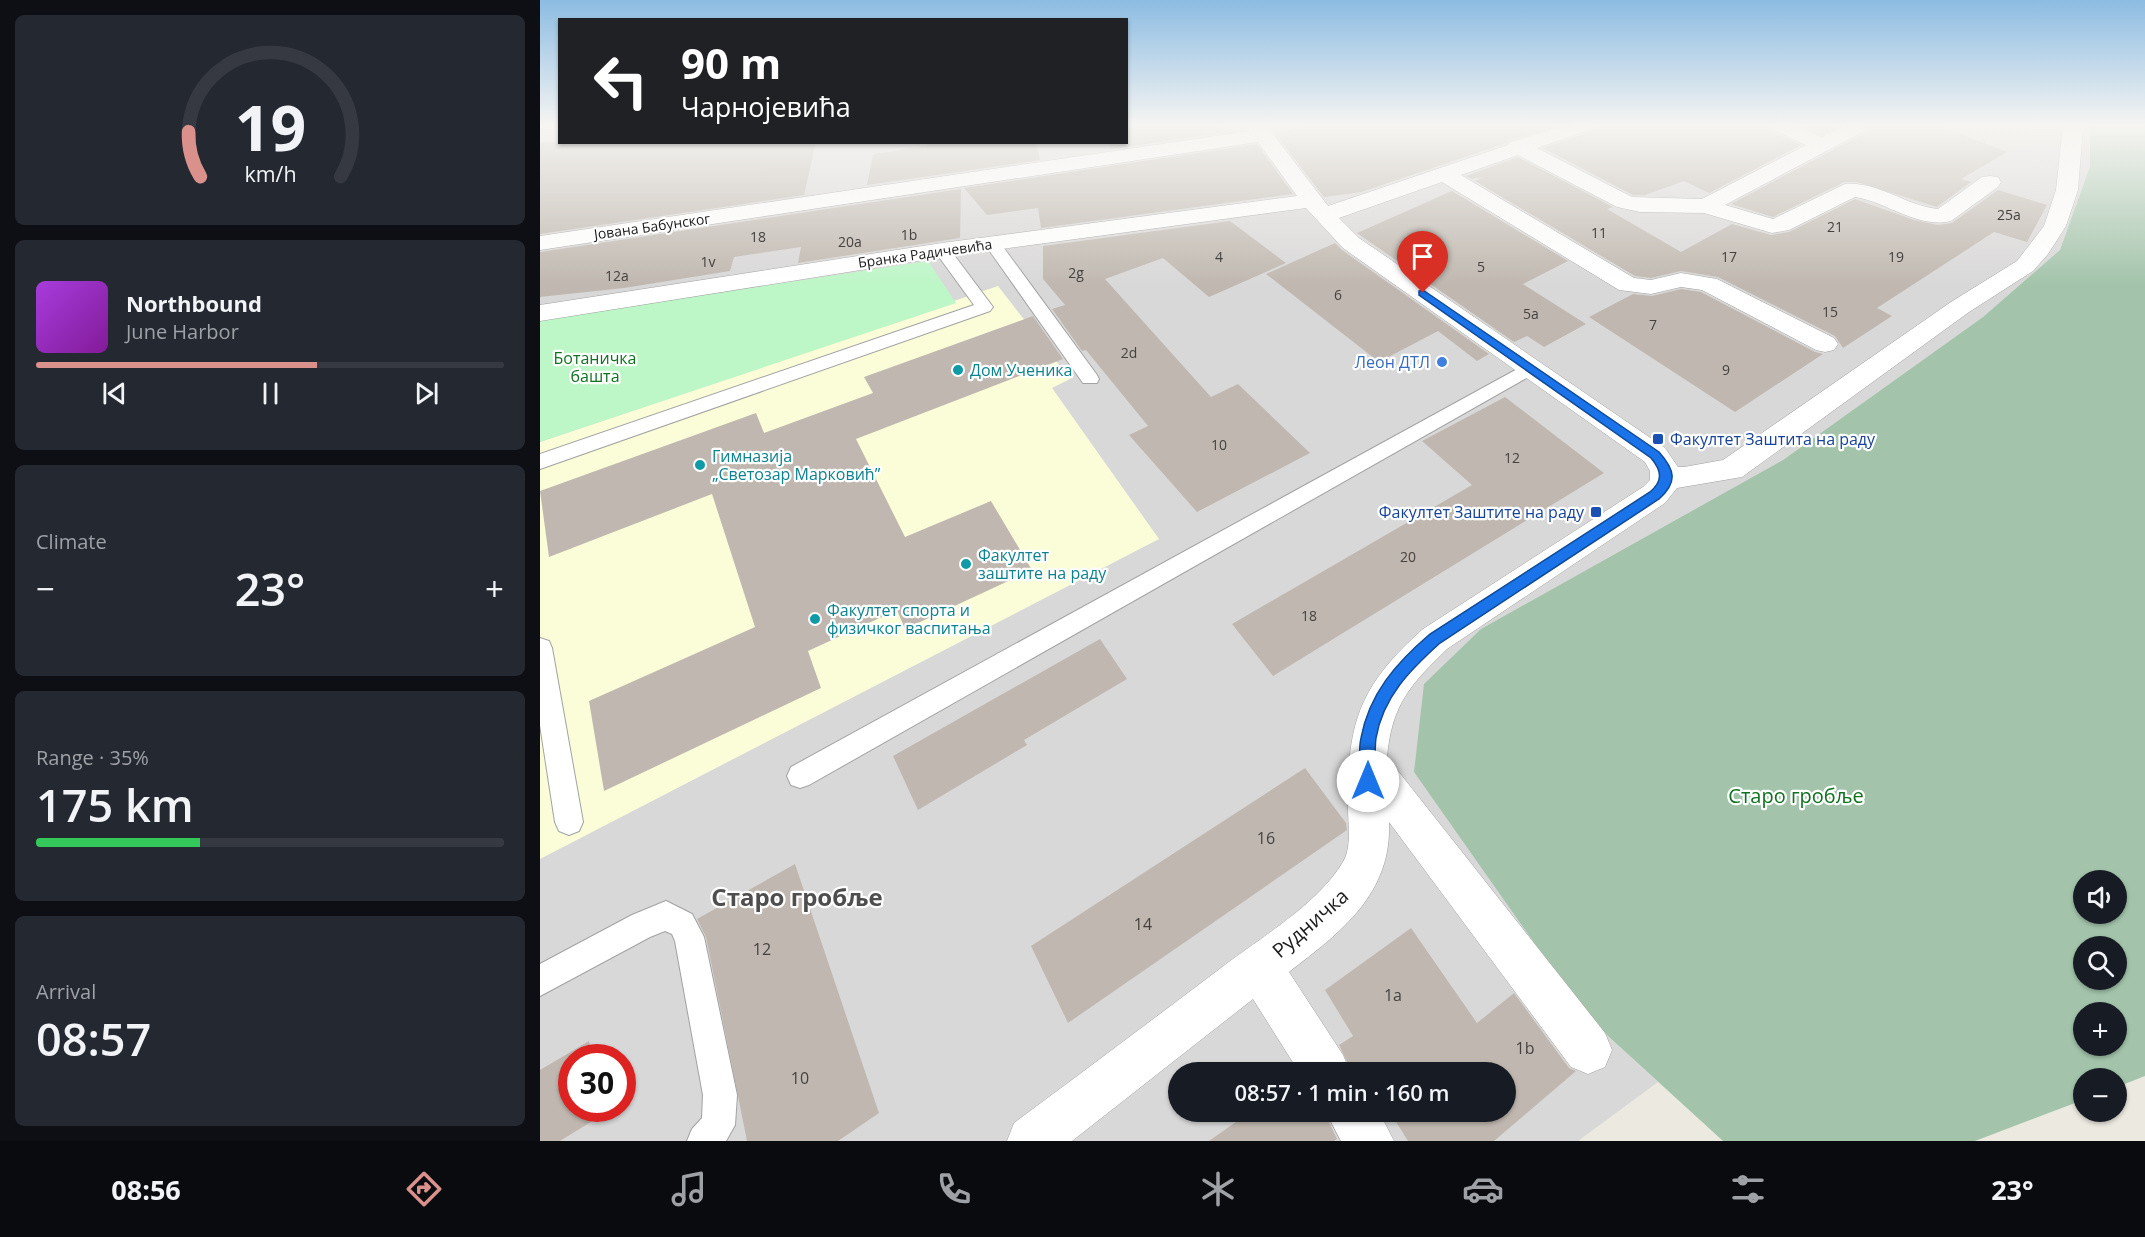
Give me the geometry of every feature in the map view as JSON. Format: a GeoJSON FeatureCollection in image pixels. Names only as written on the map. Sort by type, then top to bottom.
{"type":"FeatureCollection","features":[{"type":"Feature","properties":{"kind":"street","name":"Јована Бабунског"},"geometry":{"type":"LineString","coordinates":[[540,243],[971,179]]}},
{"type":"Feature","properties":{"kind":"street"},"geometry":{"type":"LineString","coordinates":[[1297,179],[1318,208],[1351,243],[1530,368],[1661,466],[1684,478],[1731,469],[1960,307],[2025,266],[2055,226],[2067,190],[2068,179]]}},
{"type":"Feature","properties":{"kind":"street","name":"Бранка Радичевића"},"geometry":{"type":"LineString","coordinates":[[540,313],[992,243],[1318,208],[1420,179]]}},
{"type":"Feature","properties":{"kind":"street"},"geometry":{"type":"LineString","coordinates":[[1452,179],[1628,285],[1652,287],[1681,280],[1708,284],[1825,344]]}},
{"type":"Feature","properties":{"kind":"street"},"geometry":{"type":"LineString","coordinates":[[1581,179],[1625,202],[1654,207],[1706,206],[1761,224],[1781,225],[1845,191],[1855,190],[1937,217],[1943,216],[1990,182]]}},
{"type":"Feature","properties":{"kind":"street"},"geometry":{"type":"LineString","coordinates":[[1706,206],[1757,179]]}},
{"type":"Feature","properties":{"kind":"street","name":"Рудничка"},"geometry":{"type":"LineString","coordinates":[[1032,1141],[1259,967],[1333,907],[1350,889],[1361,872],[1370,836],[1368,740],[1374,716],[1383,695],[1395,678],[1435,639],[1663,488],[1661,466]]}},
{"type":"Feature","properties":{"kind":"street"},"geometry":{"type":"LineString","coordinates":[[1368,763],[1588,1050]]}},
{"type":"Feature","properties":{"kind":"street"},"geometry":{"type":"LineString","coordinates":[[1259,967],[1320,1062]]}},
{"type":"Feature","properties":{"kind":"street"},"geometry":{"type":"LineString","coordinates":[[1358,1122],[1370,1141]]}},
{"type":"Feature","properties":{"kind":"lane"},"geometry":{"type":"LineString","coordinates":[[992,243],[1090,379]]}},
{"type":"Feature","properties":{"kind":"lane"},"geometry":{"type":"LineString","coordinates":[[540,462],[984,307],[942,250]]}},
{"type":"Feature","properties":{"kind":"lane"},"geometry":{"type":"LineString","coordinates":[[800,776],[1530,368]]}},
{"type":"Feature","properties":{"kind":"lane"},"geometry":{"type":"LineString","coordinates":[[540,648],[569,822]]}},
{"type":"Feature","properties":{"kind":"lane"},"geometry":{"type":"LineString","coordinates":[[540,981],[642,925],[666,916],[682,924],[689,937],[720,1095],[718,1125],[704,1141]]}},
{"type":"Feature","properties":{"kind":"shaded area"},"geometry":{"type":"Polygon","coordinates":[[[540,179],[2085,179],[2060,250],[1983,317],[1783,460],[1585,1015],[1658,1082],[1578,1141],[540,1141],[540,179]]]}},
{"type":"Feature","properties":{"kind":"shaded area"},"geometry":{"type":"Polygon","coordinates":[[[998,286],[1070,379],[1052,388],[1159,539],[540,859],[540,442],[998,286]]]}},
{"type":"Feature","properties":{"kind":"green space","name":"Старо гробље"},"geometry":{"type":"Polygon","coordinates":[[[2085,179],[2145,179],[2145,1076],[2127,1083],[2127,1068],[2073,1068],[2073,1104],[1975,1141],[1723,1141],[1585,1015],[1414,772],[1424,684],[1481,629],[1783,460],[1983,317],[2060,250],[2085,179]]]}},
{"type":"Feature","properties":{"kind":"green space","name":"Ботаничка башта"},"geometry":{"type":"Polygon","coordinates":[[[928,261],[956,303],[540,442],[540,320],[928,261]]]}},
{"type":"Feature","properties":{"kind":"building"},"geometry":{"type":"Polygon","coordinates":[[[540,179],[808,179],[804,195],[540,234],[540,179]]]}},
{"type":"Feature","properties":{"kind":"building"},"geometry":{"type":"Polygon","coordinates":[[[868,179],[907,179],[867,185],[868,179]]]}},
{"type":"Feature","properties":{"kind":"building"},"geometry":{"type":"Polygon","coordinates":[[[1022,179],[1282,179],[1293,194],[1041,228],[1038,208],[987,215],[964,188],[1022,179]]]}},
{"type":"Feature","properties":{"kind":"building"},"geometry":{"type":"Polygon","coordinates":[[[1310,179],[1399,179],[1361,192],[1324,197],[1310,179]]]}},
{"type":"Feature","properties":{"kind":"building"},"geometry":{"type":"Polygon","coordinates":[[[1560,179],[1613,207],[1607,209],[1681,252],[1732,224],[1771,235],[1789,232],[1855,199],[1914,220],[1938,225],[1952,223],[1998,190],[2047,205],[2027,242],[1994,232],[1877,308],[1892,316],[1843,348],[1835,336],[1718,277],[1681,271],[1651,278],[1635,276],[1475,181],[1560,179]]]}},
{"type":"Feature","properties":{"kind":"building"},"geometry":{"type":"Polygon","coordinates":[[[1603,179],[1735,179],[1709,193],[1684,181],[1645,195],[1633,195],[1603,179]]]}},
{"type":"Feature","properties":{"kind":"building"},"geometry":{"type":"Polygon","coordinates":[[[1778,179],[1962,179],[1971,182],[1937,207],[1857,182],[1844,182],[1773,217],[1731,204],[1778,179]]]}},
{"type":"Feature","properties":{"kind":"building"},"geometry":{"type":"Polygon","coordinates":[[[961,189],[960,238],[798,263],[801,247],[734,257],[730,271],[624,288],[540,297],[540,252],[961,189]]]}},
{"type":"Feature","properties":{"kind":"building"},"geometry":{"type":"Polygon","coordinates":[[[1452,191],[1568,261],[1523,284],[1586,324],[1544,347],[1527,336],[1514,342],[1357,233],[1452,191]]]}},
{"type":"Feature","properties":{"kind":"building"},"geometry":{"type":"Polygon","coordinates":[[[1230,221],[1286,263],[1209,297],[1163,258],[1105,279],[1211,397],[1238,384],[1310,453],[1197,512],[1129,435],[1148,426],[1086,350],[1082,351],[1052,309],[1065,305],[1043,279],[1043,246],[1230,221]]]}},
{"type":"Feature","properties":{"kind":"building"},"geometry":{"type":"Polygon","coordinates":[[[1335,243],[1489,354],[1477,361],[1438,331],[1379,362],[1266,274],[1335,243]]]}},
{"type":"Feature","properties":{"kind":"building"},"geometry":{"type":"Polygon","coordinates":[[[1681,289],[1701,292],[1815,352],[1823,354],[1735,412],[1589,317],[1633,294],[1652,296],[1681,289]]]}},
{"type":"Feature","properties":{"kind":"building"},"geometry":{"type":"Polygon","coordinates":[[[1033,316],[1063,359],[856,439],[905,537],[991,501],[1032,570],[905,629],[897,610],[808,651],[821,688],[604,791],[589,701],[755,627],[712,494],[549,557],[540,491],[756,413],[764,433],[873,393],[864,377],[1033,316]]]}},
{"type":"Feature","properties":{"kind":"building"},"geometry":{"type":"Polygon","coordinates":[[[1505,397],[1604,473],[1273,676],[1232,624],[1472,485],[1422,441],[1505,397]]]}},
{"type":"Feature","properties":{"kind":"building"},"geometry":{"type":"Polygon","coordinates":[[[1100,639],[1127,679],[1024,740],[1027,745],[918,810],[893,756],[1100,639]]]}},
{"type":"Feature","properties":{"kind":"building"},"geometry":{"type":"Polygon","coordinates":[[[1305,768],[1346,823],[1347,830],[1068,1023],[1031,946],[1305,768]]]}},
{"type":"Feature","properties":{"kind":"building"},"geometry":{"type":"Polygon","coordinates":[[[795,864],[879,1113],[838,1141],[747,1141],[706,937],[697,919],[795,864]]]}},
{"type":"Feature","properties":{"kind":"building"},"geometry":{"type":"Polygon","coordinates":[[[1411,928],[1477,1023],[1514,993],[1569,1068],[1576,1071],[1494,1141],[1408,1141],[1396,1122],[1516,1122],[1516,1062],[1347,1062],[1339,1045],[1353,1036],[1325,990],[1411,928]]]}},
{"type":"Feature","properties":{"kind":"building"},"geometry":{"type":"Polygon","coordinates":[[[558,1059],[558,1122],[591,1122],[560,1141],[540,1141],[540,1070],[558,1059]]]}},
{"type":"Feature","properties":{"kind":"building"},"geometry":{"type":"Polygon","coordinates":[[[1236,1122],[1329,1122],[1337,1139],[1334,1141],[1209,1141],[1236,1122]]]}},
{"type":"Feature","properties":{"kind":"place","name":"Леон ДТЛ"},"geometry":{"type":"Point","coordinates":[1442,362]}},
{"type":"Feature","properties":{"kind":"place","name":"Дом Ученика"},"geometry":{"type":"Point","coordinates":[958,370]}},
{"type":"Feature","properties":{"kind":"place","name":"Факултет Заштита на раду"},"geometry":{"type":"Point","coordinates":[1658,439]}},
{"type":"Feature","properties":{"kind":"place","name":"Гимназија „Светозар Марковић”"},"geometry":{"type":"Point","coordinates":[700,465]}},
{"type":"Feature","properties":{"kind":"place","name":"Факултет Заштите на раду"},"geometry":{"type":"Point","coordinates":[1596,512]}},
{"type":"Feature","properties":{"kind":"place","name":"Факултет заштите на раду"},"geometry":{"type":"Point","coordinates":[966,564]}},
{"type":"Feature","properties":{"kind":"place","name":"Факултет спорта и физичког васпитања"},"geometry":{"type":"Point","coordinates":[815,619]}},
{"type":"Feature","properties":{"kind":"district","name":"Старо гробље"},"geometry":{"type":"Point","coordinates":[797,896]}},
{"type":"Feature","properties":{"kind":"route"},"geometry":{"type":"LineString","coordinates":[[1368,781],[1368,740],[1374,716],[1383,695],[1414,657],[1435,639],[1654,495],[1663,488],[1667,477],[1664,465],[1655,455],[1423,293]]}}]}
